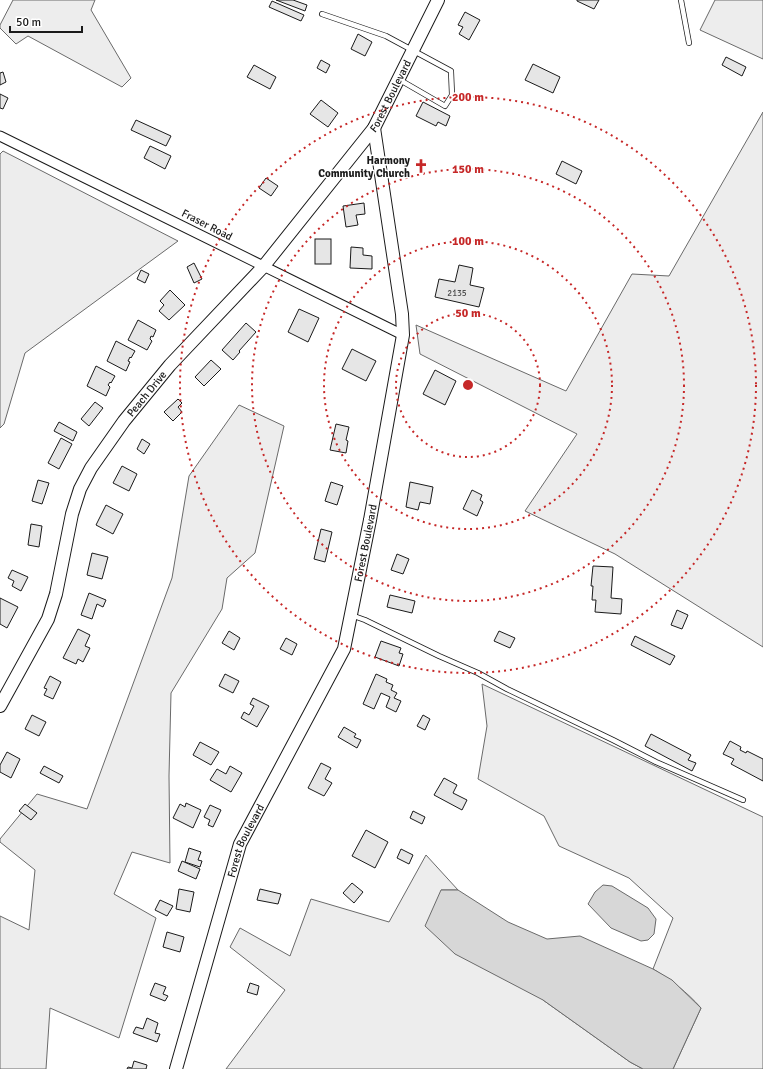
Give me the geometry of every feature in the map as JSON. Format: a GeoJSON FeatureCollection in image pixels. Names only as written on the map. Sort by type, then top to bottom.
{"type":"FeatureCollection","features":[{"type":"Feature","properties":{"kind":"street","name":"Forest Boulevard"},"geometry":{"type":"LineString","coordinates":[[176,1069],[240,844],[344,649],[370,520],[402,335],[402,314],[374,128],[438,0]]}},
{"type":"Feature","properties":{"kind":"street","name":"Peach Drive"},"geometry":{"type":"LineString","coordinates":[[0,706],[48,619],[56,594],[72,514],[80,488],[91,468],[124,421],[170,365],[263,267],[374,128]]}},
{"type":"Feature","properties":{"kind":"street","name":"Fraser Road"},"geometry":{"type":"LineString","coordinates":[[0,136],[402,335]]}},
{"type":"Feature","properties":{"kind":"lane"},"geometry":{"type":"LineString","coordinates":[[681,0],[689,43]]}},
{"type":"Feature","properties":{"kind":"lane"},"geometry":{"type":"LineString","coordinates":[[322,14],[386,36],[451,71],[452,95],[445,106],[398,80]]}},
{"type":"Feature","properties":{"kind":"lane"},"geometry":{"type":"LineString","coordinates":[[351,615],[365,620],[478,673],[506,690],[613,740],[656,762],[743,800]]}},
{"type":"Feature","properties":{"kind":"shaded area"},"geometry":{"type":"Polygon","coordinates":[[[13,0],[95,0],[91,10],[131,78],[122,87],[28,36],[16,44],[0,28],[0,25],[13,0]]]}},
{"type":"Feature","properties":{"kind":"shaded area"},"geometry":{"type":"Polygon","coordinates":[[[715,0],[763,0],[763,59],[700,30],[715,0]]]}},
{"type":"Feature","properties":{"kind":"shaded area"},"geometry":{"type":"Polygon","coordinates":[[[763,112],[763,647],[615,554],[525,511],[577,434],[420,354],[416,325],[566,391],[632,274],[669,276],[763,112]]]}},
{"type":"Feature","properties":{"kind":"shaded area"},"geometry":{"type":"Polygon","coordinates":[[[3,151],[178,241],[25,353],[4,424],[0,428],[0,154],[3,151]]]}},
{"type":"Feature","properties":{"kind":"shaded area"},"geometry":{"type":"Polygon","coordinates":[[[239,405],[284,426],[255,553],[227,578],[222,609],[171,693],[169,776],[170,863],[132,852],[114,894],[156,918],[119,1038],[50,1008],[46,1069],[0,1069],[0,916],[29,930],[35,870],[0,842],[0,839],[37,794],[87,809],[172,578],[189,476],[239,405]]]}},
{"type":"Feature","properties":{"kind":"shaded area"},"geometry":{"type":"Polygon","coordinates":[[[482,684],[763,817],[763,1069],[673,1069],[701,1008],[666,977],[653,969],[673,918],[629,878],[559,846],[544,816],[478,779],[487,726],[482,684]]]}},
{"type":"Feature","properties":{"kind":"shaded area"},"geometry":{"type":"Polygon","coordinates":[[[426,855],[458,890],[441,890],[543,1000],[630,1062],[643,1069],[226,1069],[285,990],[230,947],[240,928],[290,956],[311,899],[389,922],[426,855]]]}},
{"type":"Feature","properties":{"kind":"shaded area"},"geometry":{"type":"Polygon","coordinates":[[[603,885],[612,886],[648,908],[656,919],[654,934],[648,940],[641,941],[611,928],[588,904],[595,892],[603,885]]]}},
{"type":"Feature","properties":{"kind":"shaded area"},"geometry":{"type":"Polygon","coordinates":[[[441,890],[458,890],[508,922],[547,939],[580,936],[653,969],[672,980],[701,1008],[673,1069],[643,1069],[630,1062],[543,1000],[455,954],[425,926],[441,890]]]}},
{"type":"Feature","properties":{"kind":"building"},"geometry":{"type":"Polygon","coordinates":[[[276,0],[293,0],[307,5],[305,11],[276,0]]]}},
{"type":"Feature","properties":{"kind":"building"},"geometry":{"type":"Polygon","coordinates":[[[577,0],[599,0],[594,9],[577,0]]]}},
{"type":"Feature","properties":{"kind":"building"},"geometry":{"type":"Polygon","coordinates":[[[272,1],[304,15],[301,21],[269,7],[272,1]]]}},
{"type":"Feature","properties":{"kind":"building"},"geometry":{"type":"Polygon","coordinates":[[[465,12],[480,20],[469,40],[459,34],[463,27],[458,25],[465,12]]]}},
{"type":"Feature","properties":{"kind":"building"},"geometry":{"type":"Polygon","coordinates":[[[358,34],[372,42],[365,56],[351,49],[358,34]]]}},
{"type":"Feature","properties":{"kind":"building"},"geometry":{"type":"Polygon","coordinates":[[[726,57],[746,67],[742,76],[722,65],[726,57]]]}},
{"type":"Feature","properties":{"kind":"building"},"geometry":{"type":"Polygon","coordinates":[[[321,60],[330,65],[326,73],[317,68],[321,60]]]}},
{"type":"Feature","properties":{"kind":"building"},"geometry":{"type":"Polygon","coordinates":[[[533,64],[560,77],[553,93],[525,80],[533,64]]]}},
{"type":"Feature","properties":{"kind":"building"},"geometry":{"type":"Polygon","coordinates":[[[254,65],[276,77],[270,89],[247,77],[254,65]]]}},
{"type":"Feature","properties":{"kind":"building"},"geometry":{"type":"Polygon","coordinates":[[[3,72],[6,82],[0,85],[0,73],[3,72]]]}},
{"type":"Feature","properties":{"kind":"building"},"geometry":{"type":"Polygon","coordinates":[[[0,94],[8,98],[3,109],[0,108],[0,94]]]}},
{"type":"Feature","properties":{"kind":"building"},"geometry":{"type":"Polygon","coordinates":[[[321,100],[338,113],[328,127],[310,114],[321,100]]]}},
{"type":"Feature","properties":{"kind":"building"},"geometry":{"type":"Polygon","coordinates":[[[423,102],[450,116],[446,126],[438,122],[436,126],[416,116],[423,102]]]}},
{"type":"Feature","properties":{"kind":"building"},"geometry":{"type":"Polygon","coordinates":[[[136,120],[171,136],[166,146],[131,130],[136,120]]]}},
{"type":"Feature","properties":{"kind":"building"},"geometry":{"type":"Polygon","coordinates":[[[150,146],[171,156],[165,169],[144,158],[150,146]]]}},
{"type":"Feature","properties":{"kind":"building"},"geometry":{"type":"Polygon","coordinates":[[[562,161],[582,171],[576,184],[556,174],[562,161]]]}},
{"type":"Feature","properties":{"kind":"building"},"geometry":{"type":"Polygon","coordinates":[[[266,178],[278,186],[271,196],[259,188],[266,178]]]}},
{"type":"Feature","properties":{"kind":"building"},"geometry":{"type":"Polygon","coordinates":[[[364,203],[365,214],[356,215],[358,225],[346,227],[343,206],[364,203]]]}},
{"type":"Feature","properties":{"kind":"building"},"geometry":{"type":"Polygon","coordinates":[[[315,239],[331,239],[331,264],[315,264],[315,239]]]}},
{"type":"Feature","properties":{"kind":"building"},"geometry":{"type":"Polygon","coordinates":[[[351,247],[363,248],[363,255],[372,256],[372,269],[350,268],[351,247]]]}},
{"type":"Feature","properties":{"kind":"building"},"geometry":{"type":"Polygon","coordinates":[[[194,263],[202,279],[194,283],[187,267],[194,263]]]}},
{"type":"Feature","properties":{"kind":"building"},"geometry":{"type":"Polygon","coordinates":[[[459,265],[473,268],[470,285],[484,288],[479,307],[435,297],[439,279],[455,282],[459,265]]]}},
{"type":"Feature","properties":{"kind":"building"},"geometry":{"type":"Polygon","coordinates":[[[141,270],[149,274],[145,283],[137,279],[141,270]]]}},
{"type":"Feature","properties":{"kind":"building"},"geometry":{"type":"Polygon","coordinates":[[[170,290],[185,305],[169,320],[159,311],[164,305],[160,301],[170,290]]]}},
{"type":"Feature","properties":{"kind":"building"},"geometry":{"type":"Polygon","coordinates":[[[299,309],[319,318],[308,342],[288,332],[299,309]]]}},
{"type":"Feature","properties":{"kind":"building"},"geometry":{"type":"Polygon","coordinates":[[[138,320],[156,330],[153,337],[151,336],[150,339],[152,341],[147,350],[128,340],[138,320]]]}},
{"type":"Feature","properties":{"kind":"building"},"geometry":{"type":"Polygon","coordinates":[[[246,323],[256,332],[233,360],[222,350],[246,323]]]}},
{"type":"Feature","properties":{"kind":"building"},"geometry":{"type":"Polygon","coordinates":[[[116,341],[135,351],[128,361],[130,362],[126,371],[107,361],[116,341]]]}},
{"type":"Feature","properties":{"kind":"building"},"geometry":{"type":"Polygon","coordinates":[[[352,349],[376,361],[366,381],[342,369],[352,349]]]}},
{"type":"Feature","properties":{"kind":"building"},"geometry":{"type":"Polygon","coordinates":[[[211,360],[221,369],[204,386],[195,377],[211,360]]]}},
{"type":"Feature","properties":{"kind":"building"},"geometry":{"type":"Polygon","coordinates":[[[96,366],[115,376],[108,385],[110,387],[106,396],[87,386],[96,366]]]}},
{"type":"Feature","properties":{"kind":"building"},"geometry":{"type":"Polygon","coordinates":[[[435,370],[456,381],[445,405],[423,394],[435,370]]]}},
{"type":"Feature","properties":{"kind":"building"},"geometry":{"type":"Polygon","coordinates":[[[178,399],[182,403],[178,407],[182,412],[173,421],[164,412],[178,399]]]}},
{"type":"Feature","properties":{"kind":"building"},"geometry":{"type":"Polygon","coordinates":[[[95,402],[103,408],[89,426],[81,419],[95,402]]]}},
{"type":"Feature","properties":{"kind":"building"},"geometry":{"type":"Polygon","coordinates":[[[59,422],[77,432],[73,441],[54,431],[59,422]]]}},
{"type":"Feature","properties":{"kind":"building"},"geometry":{"type":"Polygon","coordinates":[[[336,424],[349,427],[346,440],[348,441],[346,453],[330,450],[336,424]]]}},
{"type":"Feature","properties":{"kind":"building"},"geometry":{"type":"Polygon","coordinates":[[[61,438],[72,444],[59,469],[48,463],[61,438]]]}},
{"type":"Feature","properties":{"kind":"building"},"geometry":{"type":"Polygon","coordinates":[[[142,439],[150,444],[144,454],[137,449],[142,439]]]}},
{"type":"Feature","properties":{"kind":"building"},"geometry":{"type":"Polygon","coordinates":[[[122,466],[137,474],[129,491],[113,483],[122,466]]]}},
{"type":"Feature","properties":{"kind":"building"},"geometry":{"type":"Polygon","coordinates":[[[38,480],[49,483],[42,504],[32,501],[38,480]]]}},
{"type":"Feature","properties":{"kind":"building"},"geometry":{"type":"Polygon","coordinates":[[[331,482],[343,486],[337,505],[325,501],[331,482]]]}},
{"type":"Feature","properties":{"kind":"building"},"geometry":{"type":"Polygon","coordinates":[[[410,482],[433,487],[430,504],[420,502],[418,510],[406,507],[410,482]]]}},
{"type":"Feature","properties":{"kind":"building"},"geometry":{"type":"Polygon","coordinates":[[[472,490],[482,495],[480,500],[483,502],[477,516],[463,509],[472,490]]]}},
{"type":"Feature","properties":{"kind":"building"},"geometry":{"type":"Polygon","coordinates":[[[106,505],[123,514],[113,534],[96,525],[106,505]]]}},
{"type":"Feature","properties":{"kind":"building"},"geometry":{"type":"Polygon","coordinates":[[[31,524],[42,526],[39,547],[28,545],[31,524]]]}},
{"type":"Feature","properties":{"kind":"building"},"geometry":{"type":"Polygon","coordinates":[[[321,529],[332,532],[325,562],[314,559],[321,529]]]}},
{"type":"Feature","properties":{"kind":"building"},"geometry":{"type":"Polygon","coordinates":[[[92,553],[108,557],[102,579],[87,575],[92,553]]]}},
{"type":"Feature","properties":{"kind":"building"},"geometry":{"type":"Polygon","coordinates":[[[397,554],[409,559],[403,574],[391,570],[397,554]]]}},
{"type":"Feature","properties":{"kind":"building"},"geometry":{"type":"Polygon","coordinates":[[[593,566],[613,567],[611,598],[622,599],[621,614],[595,612],[596,600],[592,600],[593,586],[591,586],[593,566]]]}},
{"type":"Feature","properties":{"kind":"building"},"geometry":{"type":"Polygon","coordinates":[[[12,570],[28,577],[21,591],[12,586],[14,581],[8,578],[12,570]]]}},
{"type":"Feature","properties":{"kind":"building"},"geometry":{"type":"Polygon","coordinates":[[[89,593],[106,600],[103,607],[97,604],[92,619],[81,615],[89,593]]]}},
{"type":"Feature","properties":{"kind":"building"},"geometry":{"type":"Polygon","coordinates":[[[390,595],[415,601],[412,613],[387,607],[390,595]]]}},
{"type":"Feature","properties":{"kind":"building"},"geometry":{"type":"Polygon","coordinates":[[[0,598],[18,607],[7,628],[0,624],[0,598]]]}},
{"type":"Feature","properties":{"kind":"building"},"geometry":{"type":"Polygon","coordinates":[[[677,610],[688,615],[682,629],[671,625],[677,610]]]}},
{"type":"Feature","properties":{"kind":"building"},"geometry":{"type":"Polygon","coordinates":[[[78,629],[90,635],[85,646],[90,648],[83,662],[78,659],[76,664],[63,658],[78,629]]]}},
{"type":"Feature","properties":{"kind":"building"},"geometry":{"type":"Polygon","coordinates":[[[229,631],[240,638],[234,650],[222,643],[229,631]]]}},
{"type":"Feature","properties":{"kind":"building"},"geometry":{"type":"Polygon","coordinates":[[[499,631],[515,638],[510,648],[494,641],[499,631]]]}},
{"type":"Feature","properties":{"kind":"building"},"geometry":{"type":"Polygon","coordinates":[[[635,636],[675,656],[670,665],[631,645],[635,636]]]}},
{"type":"Feature","properties":{"kind":"building"},"geometry":{"type":"Polygon","coordinates":[[[286,638],[297,644],[292,655],[280,649],[286,638]]]}},
{"type":"Feature","properties":{"kind":"building"},"geometry":{"type":"Polygon","coordinates":[[[381,641],[401,648],[399,653],[403,654],[399,666],[375,657],[381,641]]]}},
{"type":"Feature","properties":{"kind":"building"},"geometry":{"type":"Polygon","coordinates":[[[225,674],[239,681],[233,693],[219,686],[225,674]]]}},
{"type":"Feature","properties":{"kind":"building"},"geometry":{"type":"Polygon","coordinates":[[[376,674],[387,679],[386,682],[393,685],[391,690],[397,693],[394,698],[401,701],[396,712],[386,707],[390,697],[381,693],[374,709],[363,704],[376,674]]]}},
{"type":"Feature","properties":{"kind":"building"},"geometry":{"type":"Polygon","coordinates":[[[50,676],[61,682],[53,699],[44,695],[47,689],[44,688],[50,676]]]}},
{"type":"Feature","properties":{"kind":"building"},"geometry":{"type":"Polygon","coordinates":[[[253,698],[269,706],[257,727],[241,718],[244,712],[249,715],[254,706],[250,704],[253,698]]]}},
{"type":"Feature","properties":{"kind":"building"},"geometry":{"type":"Polygon","coordinates":[[[32,715],[46,722],[39,736],[25,729],[32,715]]]}},
{"type":"Feature","properties":{"kind":"building"},"geometry":{"type":"Polygon","coordinates":[[[423,715],[430,719],[425,730],[417,726],[423,715]]]}},
{"type":"Feature","properties":{"kind":"building"},"geometry":{"type":"Polygon","coordinates":[[[344,727],[356,734],[354,737],[361,740],[357,748],[338,737],[344,727]]]}},
{"type":"Feature","properties":{"kind":"building"},"geometry":{"type":"Polygon","coordinates":[[[651,734],[691,755],[688,760],[696,763],[692,771],[645,746],[651,734]]]}},
{"type":"Feature","properties":{"kind":"building"},"geometry":{"type":"Polygon","coordinates":[[[730,741],[741,747],[740,750],[746,753],[747,751],[763,759],[763,781],[731,764],[734,759],[723,754],[730,741]]]}},
{"type":"Feature","properties":{"kind":"building"},"geometry":{"type":"Polygon","coordinates":[[[200,742],[219,752],[211,765],[193,755],[200,742]]]}},
{"type":"Feature","properties":{"kind":"building"},"geometry":{"type":"Polygon","coordinates":[[[7,752],[20,759],[11,778],[0,772],[0,765],[7,752]]]}},
{"type":"Feature","properties":{"kind":"building"},"geometry":{"type":"Polygon","coordinates":[[[321,763],[331,768],[325,779],[332,783],[324,796],[308,788],[321,763]]]}},
{"type":"Feature","properties":{"kind":"building"},"geometry":{"type":"Polygon","coordinates":[[[44,766],[63,776],[59,783],[40,773],[44,766]]]}},
{"type":"Feature","properties":{"kind":"building"},"geometry":{"type":"Polygon","coordinates":[[[230,766],[242,773],[231,792],[210,780],[217,769],[226,774],[230,766]]]}},
{"type":"Feature","properties":{"kind":"building"},"geometry":{"type":"Polygon","coordinates":[[[444,778],[457,785],[453,793],[467,800],[462,810],[434,795],[444,778]]]}},
{"type":"Feature","properties":{"kind":"building"},"geometry":{"type":"Polygon","coordinates":[[[186,803],[201,810],[193,828],[173,818],[180,804],[185,807],[186,803]]]}},
{"type":"Feature","properties":{"kind":"building"},"geometry":{"type":"Polygon","coordinates":[[[25,804],[37,813],[31,820],[19,811],[25,804]]]}},
{"type":"Feature","properties":{"kind":"building"},"geometry":{"type":"Polygon","coordinates":[[[210,805],[221,810],[213,827],[208,825],[210,820],[204,817],[210,805]]]}},
{"type":"Feature","properties":{"kind":"building"},"geometry":{"type":"Polygon","coordinates":[[[413,811],[425,817],[422,824],[410,818],[413,811]]]}},
{"type":"Feature","properties":{"kind":"building"},"geometry":{"type":"Polygon","coordinates":[[[366,830],[388,842],[375,868],[352,856],[366,830]]]}},
{"type":"Feature","properties":{"kind":"building"},"geometry":{"type":"Polygon","coordinates":[[[189,848],[201,852],[198,860],[202,861],[200,867],[185,862],[189,848]]]}},
{"type":"Feature","properties":{"kind":"building"},"geometry":{"type":"Polygon","coordinates":[[[401,849],[413,855],[409,864],[397,858],[401,849]]]}},
{"type":"Feature","properties":{"kind":"building"},"geometry":{"type":"Polygon","coordinates":[[[182,861],[200,869],[196,879],[178,871],[182,861]]]}},
{"type":"Feature","properties":{"kind":"building"},"geometry":{"type":"Polygon","coordinates":[[[352,883],[363,892],[354,903],[343,893],[352,883]]]}},
{"type":"Feature","properties":{"kind":"building"},"geometry":{"type":"Polygon","coordinates":[[[179,889],[194,892],[190,912],[176,909],[179,889]]]}},
{"type":"Feature","properties":{"kind":"building"},"geometry":{"type":"Polygon","coordinates":[[[260,889],[281,894],[278,904],[257,900],[260,889]]]}},
{"type":"Feature","properties":{"kind":"building"},"geometry":{"type":"Polygon","coordinates":[[[160,900],[173,906],[167,916],[155,910],[160,900]]]}},
{"type":"Feature","properties":{"kind":"building"},"geometry":{"type":"Polygon","coordinates":[[[167,932],[184,937],[180,952],[163,947],[167,932]]]}},
{"type":"Feature","properties":{"kind":"building"},"geometry":{"type":"Polygon","coordinates":[[[155,983],[166,987],[163,994],[168,996],[165,1001],[150,995],[155,983]]]}},
{"type":"Feature","properties":{"kind":"building"},"geometry":{"type":"Polygon","coordinates":[[[250,983],[259,986],[257,995],[247,992],[250,983]]]}},
{"type":"Feature","properties":{"kind":"building"},"geometry":{"type":"Polygon","coordinates":[[[147,1018],[158,1023],[155,1033],[160,1034],[157,1042],[133,1033],[136,1027],[143,1029],[147,1018]]]}},
{"type":"Feature","properties":{"kind":"building"},"geometry":{"type":"Polygon","coordinates":[[[134,1061],[147,1065],[146,1069],[127,1069],[128,1067],[132,1068],[134,1061]]]}},
{"type":"Feature","properties":{"kind":"place","name":"Harmony Community Church"},"geometry":{"type":"Point","coordinates":[421,166]}}]}
